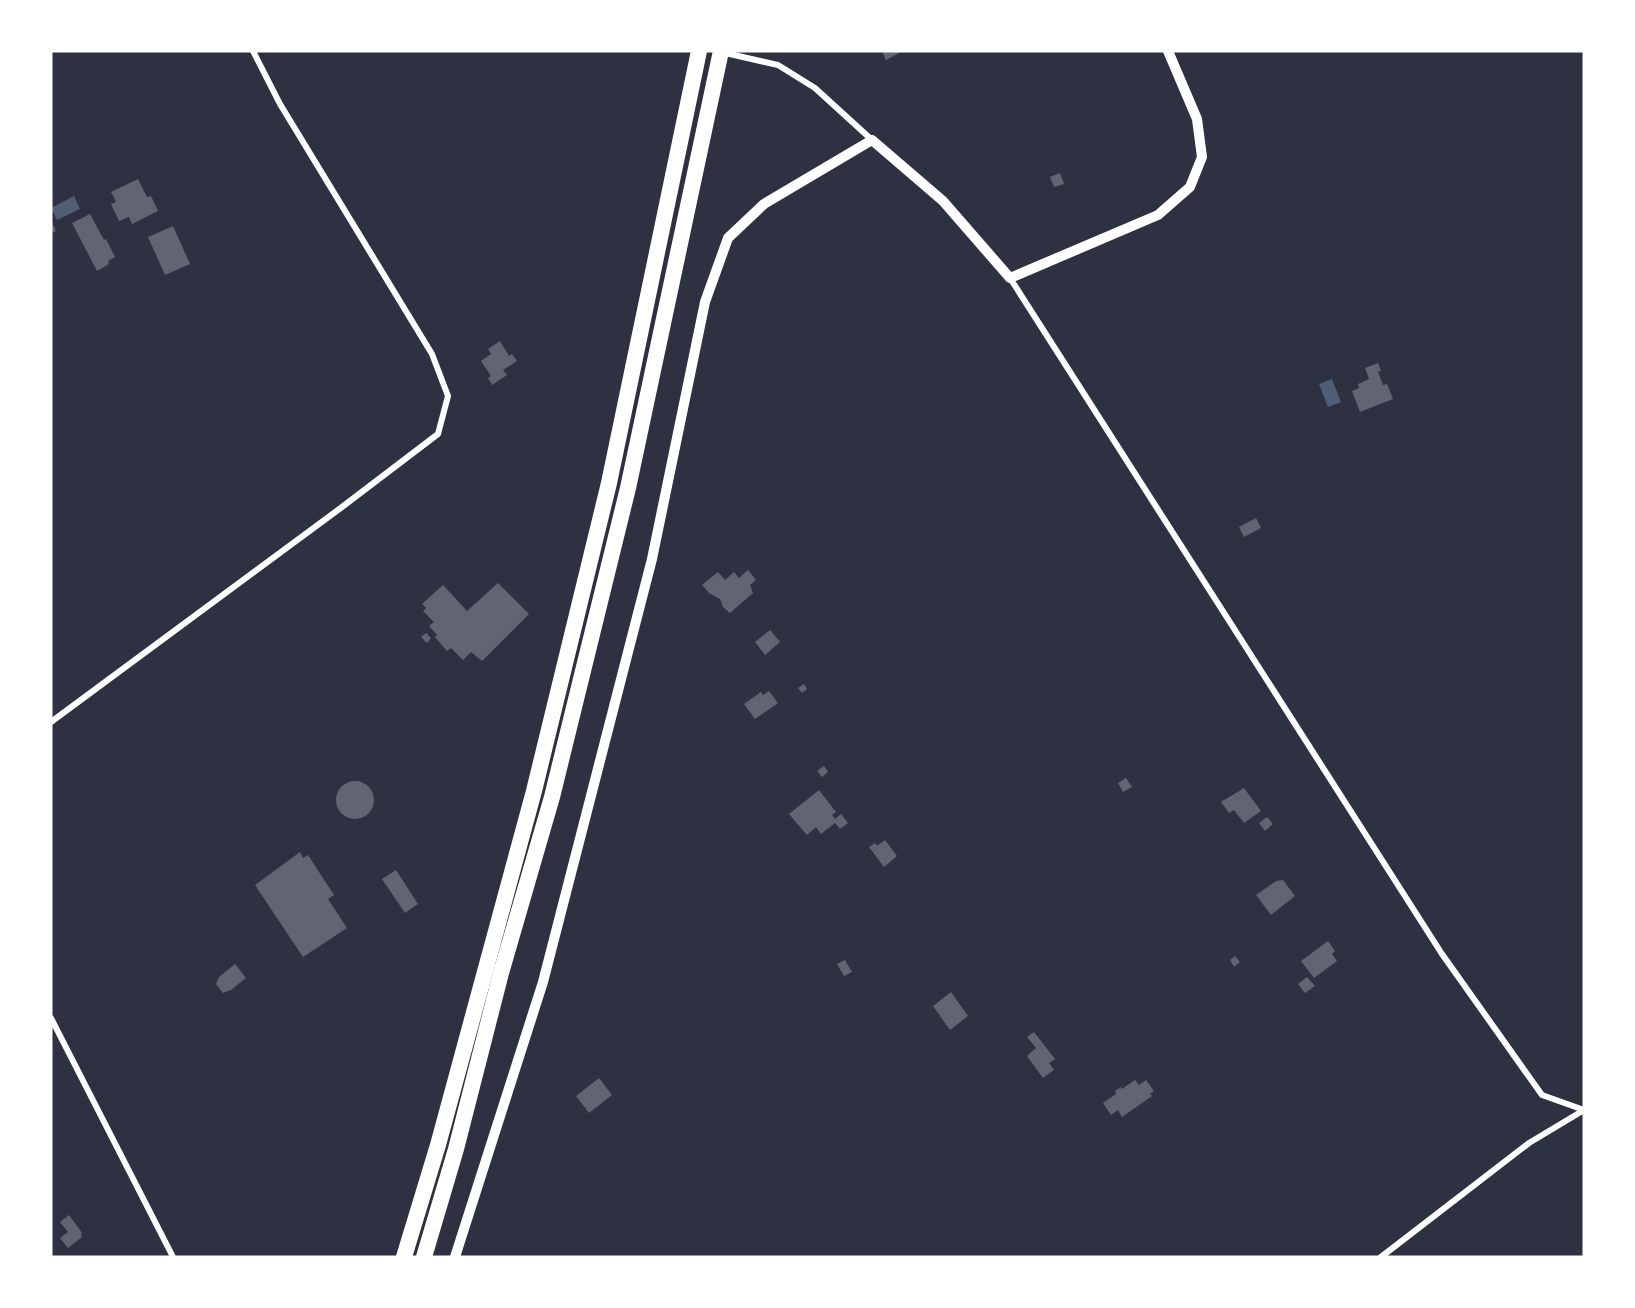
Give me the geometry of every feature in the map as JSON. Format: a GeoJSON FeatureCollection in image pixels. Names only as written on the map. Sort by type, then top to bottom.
{"type":"FeatureCollection","features":[{"type":"Feature","properties":{"kind":"highway"},"geometry":{"type":"LineString","coordinates":[[404,1257],[441,1133],[545,745],[609,483],[699,51]]}},
{"type":"Feature","properties":{"kind":"highway"},"geometry":{"type":"LineString","coordinates":[[424,1257],[456,1149],[501,973],[552,797],[628,488],[720,51]]}},
{"type":"Feature","properties":{"kind":"street"},"geometry":{"type":"LineString","coordinates":[[51,722],[438,434],[448,396],[432,354],[280,104],[253,51]]}},
{"type":"Feature","properties":{"kind":"street"},"geometry":{"type":"LineString","coordinates":[[720,51],[778,65],[814,88],[943,201],[1010,278],[1442,954],[1542,1095],[1584,1110]]}},
{"type":"Feature","properties":{"kind":"street"},"geometry":{"type":"LineString","coordinates":[[1010,278],[1158,215],[1190,187],[1202,157],[1197,119],[1168,51]]}},
{"type":"Feature","properties":{"kind":"street"},"geometry":{"type":"LineString","coordinates":[[455,1257],[543,982],[652,559],[705,302],[728,238],[764,204],[872,140]]}},
{"type":"Feature","properties":{"kind":"street"},"geometry":{"type":"LineString","coordinates":[[51,1018],[173,1257]]}},
{"type":"Feature","properties":{"kind":"street"},"geometry":{"type":"LineString","coordinates":[[1381,1257],[1529,1143],[1584,1110]]}},
{"type":"Feature","properties":{"kind":"water"},"geometry":{"type":"Polygon","coordinates":[[[74,196],[80,209],[57,220],[51,208],[74,196]]]}},
{"type":"Feature","properties":{"kind":"water"},"geometry":{"type":"Polygon","coordinates":[[[1332,379],[1341,402],[1328,407],[1319,384],[1332,379]]]}},
{"type":"Feature","properties":{"kind":"building"},"geometry":{"type":"Polygon","coordinates":[[[882,51],[903,51],[886,60],[882,51]]]}},
{"type":"Feature","properties":{"kind":"building"},"geometry":{"type":"Polygon","coordinates":[[[1060,173],[1064,184],[1054,187],[1050,177],[1060,173]]]}},
{"type":"Feature","properties":{"kind":"building"},"geometry":{"type":"Polygon","coordinates":[[[138,179],[147,197],[151,196],[158,211],[132,224],[129,217],[119,221],[111,204],[116,202],[111,192],[138,179]]]}},
{"type":"Feature","properties":{"kind":"building"},"geometry":{"type":"Polygon","coordinates":[[[90,214],[115,257],[108,261],[109,264],[97,271],[72,223],[90,214]]]}},
{"type":"Feature","properties":{"kind":"building"},"geometry":{"type":"Polygon","coordinates":[[[51,220],[56,231],[51,233],[51,220]]]}},
{"type":"Feature","properties":{"kind":"building"},"geometry":{"type":"Polygon","coordinates":[[[173,226],[190,264],[165,275],[148,237],[173,226]]]}},
{"type":"Feature","properties":{"kind":"building"},"geometry":{"type":"Polygon","coordinates":[[[500,341],[509,356],[512,354],[517,361],[503,370],[507,375],[492,385],[488,378],[491,376],[481,361],[491,354],[488,349],[500,341]]]}},
{"type":"Feature","properties":{"kind":"building"},"geometry":{"type":"Polygon","coordinates":[[[1378,363],[1381,371],[1378,372],[1383,385],[1387,384],[1393,399],[1360,412],[1352,391],[1359,388],[1358,384],[1369,379],[1365,368],[1378,363]]]}},
{"type":"Feature","properties":{"kind":"building"},"geometry":{"type":"Polygon","coordinates":[[[1256,518],[1261,528],[1244,537],[1239,527],[1256,518]]]}},
{"type":"Feature","properties":{"kind":"building"},"geometry":{"type":"Polygon","coordinates":[[[748,570],[756,580],[750,585],[753,593],[730,613],[723,607],[720,599],[709,593],[702,585],[718,572],[725,580],[734,572],[739,578],[748,570]]]}},
{"type":"Feature","properties":{"kind":"building"},"geometry":{"type":"Polygon","coordinates":[[[498,583],[529,614],[482,661],[471,652],[463,660],[451,648],[447,651],[429,626],[434,622],[423,611],[426,608],[422,604],[443,585],[467,611],[498,583]]]}},
{"type":"Feature","properties":{"kind":"building"},"geometry":{"type":"Polygon","coordinates":[[[770,630],[780,642],[765,655],[755,642],[770,630]]]}},
{"type":"Feature","properties":{"kind":"building"},"geometry":{"type":"Polygon","coordinates":[[[426,633],[431,638],[427,643],[421,637],[426,633]]]}},
{"type":"Feature","properties":{"kind":"building"},"geometry":{"type":"Polygon","coordinates":[[[804,684],[807,689],[802,693],[798,688],[804,684]]]}},
{"type":"Feature","properties":{"kind":"building"},"geometry":{"type":"Polygon","coordinates":[[[769,691],[778,703],[755,719],[744,704],[761,692],[763,695],[769,691]]]}},
{"type":"Feature","properties":{"kind":"building"},"geometry":{"type":"Polygon","coordinates":[[[824,766],[828,772],[822,777],[817,771],[824,766]]]}},
{"type":"Feature","properties":{"kind":"building"},"geometry":{"type":"Polygon","coordinates":[[[1126,778],[1132,787],[1123,792],[1118,783],[1126,778]]]}},
{"type":"Feature","properties":{"kind":"building"},"geometry":{"type":"Polygon","coordinates":[[[355,781],[362,782],[368,787],[373,793],[373,807],[368,813],[362,818],[355,819],[348,818],[342,813],[337,807],[336,800],[337,793],[342,787],[348,782],[355,781]]]}},
{"type":"Feature","properties":{"kind":"building"},"geometry":{"type":"Polygon","coordinates":[[[1244,788],[1261,811],[1244,823],[1234,810],[1229,813],[1221,802],[1244,788]]]}},
{"type":"Feature","properties":{"kind":"building"},"geometry":{"type":"Polygon","coordinates":[[[819,790],[836,812],[832,815],[835,819],[841,814],[848,823],[840,829],[835,823],[821,834],[816,827],[807,835],[789,814],[819,790]]]}},
{"type":"Feature","properties":{"kind":"building"},"geometry":{"type":"Polygon","coordinates":[[[1267,817],[1273,824],[1265,831],[1259,823],[1267,817]]]}},
{"type":"Feature","properties":{"kind":"building"},"geometry":{"type":"Polygon","coordinates":[[[885,840],[897,856],[884,867],[869,847],[875,843],[877,846],[885,840]]]}},
{"type":"Feature","properties":{"kind":"building"},"geometry":{"type":"Polygon","coordinates":[[[300,852],[303,858],[308,855],[334,895],[328,899],[347,928],[303,957],[255,885],[300,852]]]}},
{"type":"Feature","properties":{"kind":"building"},"geometry":{"type":"Polygon","coordinates":[[[396,870],[418,904],[405,913],[382,879],[396,870]]]}},
{"type":"Feature","properties":{"kind":"building"},"geometry":{"type":"Polygon","coordinates":[[[1283,880],[1295,896],[1271,915],[1256,895],[1276,881],[1283,880]]]}},
{"type":"Feature","properties":{"kind":"building"},"geometry":{"type":"Polygon","coordinates":[[[1328,941],[1335,951],[1332,954],[1337,961],[1314,978],[1301,961],[1328,941]]]}},
{"type":"Feature","properties":{"kind":"building"},"geometry":{"type":"Polygon","coordinates":[[[1235,956],[1240,962],[1234,967],[1230,960],[1235,956]]]}},
{"type":"Feature","properties":{"kind":"building"},"geometry":{"type":"Polygon","coordinates":[[[845,960],[852,972],[844,976],[837,964],[845,960]]]}},
{"type":"Feature","properties":{"kind":"building"},"geometry":{"type":"Polygon","coordinates":[[[235,964],[246,978],[231,990],[223,993],[216,984],[219,977],[235,964]]]}},
{"type":"Feature","properties":{"kind":"building"},"geometry":{"type":"Polygon","coordinates":[[[1307,977],[1315,986],[1305,993],[1298,984],[1307,977]]]}},
{"type":"Feature","properties":{"kind":"building"},"geometry":{"type":"Polygon","coordinates":[[[951,992],[968,1016],[950,1030],[933,1006],[951,992]]]}},
{"type":"Feature","properties":{"kind":"building"},"geometry":{"type":"Polygon","coordinates":[[[1034,1032],[1055,1059],[1049,1063],[1054,1070],[1043,1078],[1027,1056],[1036,1048],[1027,1037],[1034,1032]]]}},
{"type":"Feature","properties":{"kind":"building"},"geometry":{"type":"Polygon","coordinates":[[[599,1078],[612,1095],[589,1113],[576,1096],[599,1078]]]}},
{"type":"Feature","properties":{"kind":"building"},"geometry":{"type":"Polygon","coordinates":[[[1135,1080],[1139,1085],[1146,1080],[1154,1091],[1150,1094],[1152,1096],[1122,1117],[1118,1110],[1111,1115],[1103,1103],[1116,1094],[1115,1091],[1135,1080]]]}},
{"type":"Feature","properties":{"kind":"building"},"geometry":{"type":"Polygon","coordinates":[[[69,1215],[82,1233],[82,1237],[68,1248],[60,1238],[68,1232],[60,1222],[69,1215]]]}}]}
